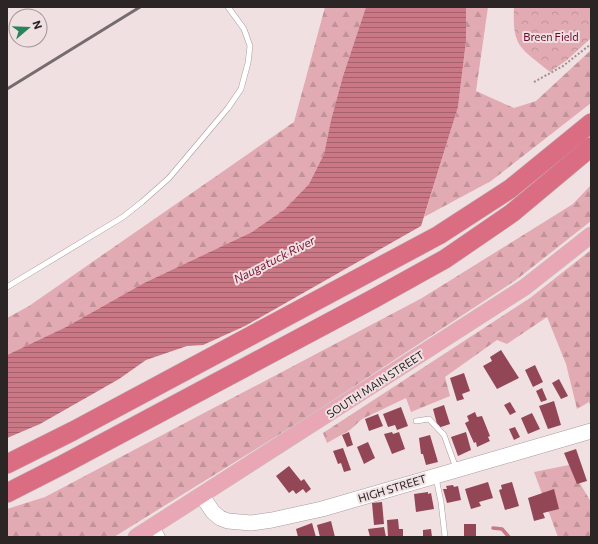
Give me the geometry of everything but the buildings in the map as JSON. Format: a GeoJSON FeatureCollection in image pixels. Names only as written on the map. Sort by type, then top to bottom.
{"type":"FeatureCollection","features":[{"type":"Feature","properties":{"kind":"highway"},"geometry":{"type":"LineString","coordinates":[[7,464],[80,427],[439,235],[510,189],[574,138],[591,122]]}},
{"type":"Feature","properties":{"kind":"highway"},"geometry":{"type":"LineString","coordinates":[[7,492],[87,452],[409,280],[479,237],[512,214],[591,147]]}},
{"type":"Feature","properties":{"kind":"main road","name":"SOUTH MAIN STREET"},"geometry":{"type":"LineString","coordinates":[[136,537],[157,531],[202,496],[525,286],[591,235]]}},
{"type":"Feature","properties":{"kind":"street","name":"HIGH STREET"},"geometry":{"type":"LineString","coordinates":[[202,496],[213,512],[220,518],[238,523],[252,523],[315,511],[591,431]]}},
{"type":"Feature","properties":{"kind":"lane"},"geometry":{"type":"LineString","coordinates":[[7,287],[122,217],[142,202],[169,178],[228,108],[241,89],[248,63],[250,46],[244,29],[228,7]]}},
{"type":"Feature","properties":{"kind":"lane"},"geometry":{"type":"LineString","coordinates":[[416,421],[429,419],[444,435],[456,469]]}},
{"type":"Feature","properties":{"kind":"lane"},"geometry":{"type":"LineString","coordinates":[[435,475],[441,502],[444,537]]}},
{"type":"Feature","properties":{"kind":"path"},"geometry":{"type":"LineString","coordinates":[[534,82],[569,62],[591,44]]}},
{"type":"Feature","properties":{"kind":"green space"},"geometry":{"type":"Polygon","coordinates":[[[325,7],[366,7],[343,76],[331,120],[324,154],[309,184],[285,209],[252,232],[144,283],[66,327],[7,355],[7,318],[29,306],[294,122],[325,7]]]}},
{"type":"Feature","properties":{"kind":"green space"},"geometry":{"type":"Polygon","coordinates":[[[466,7],[488,7],[476,91],[514,108],[536,101],[591,50],[591,103],[491,181],[424,217],[458,107],[466,41],[466,7]]]}},
{"type":"Feature","properties":{"kind":"green space","name":"Breen Field"},"geometry":{"type":"Polygon","coordinates":[[[514,7],[591,7],[591,38],[567,60],[550,72],[525,52],[520,46],[515,31],[514,7]]]}},
{"type":"Feature","properties":{"kind":"green space"},"geometry":{"type":"Polygon","coordinates":[[[591,185],[591,221],[516,280],[309,416],[114,537],[7,537],[7,509],[45,497],[422,298],[573,204],[591,185]]]}},
{"type":"Feature","properties":{"kind":"green space"},"geometry":{"type":"Polygon","coordinates":[[[591,250],[591,408],[589,402],[577,409],[566,364],[547,317],[507,344],[497,340],[445,377],[450,396],[411,412],[406,398],[362,419],[350,430],[327,443],[323,433],[530,298],[591,250]]]}},
{"type":"Feature","properties":{"kind":"green space"},"geometry":{"type":"Polygon","coordinates":[[[569,465],[591,502],[591,537],[558,537],[534,472],[569,465]]]}},
{"type":"Feature","properties":{"kind":"water","name":"Naugatuck River"},"geometry":{"type":"Polygon","coordinates":[[[366,7],[466,7],[466,41],[458,107],[421,226],[245,326],[203,345],[187,346],[146,360],[119,379],[40,424],[7,438],[7,355],[66,327],[144,283],[252,232],[285,209],[309,184],[324,154],[331,120],[343,76],[366,7]]]}},
{"type":"Feature","properties":{"kind":"waterway"},"geometry":{"type":"LineString","coordinates":[[493,528],[502,529],[509,537]]}},
{"type":"Feature","properties":{"kind":"railway"},"geometry":{"type":"LineString","coordinates":[[7,89],[140,7]]}}]}
